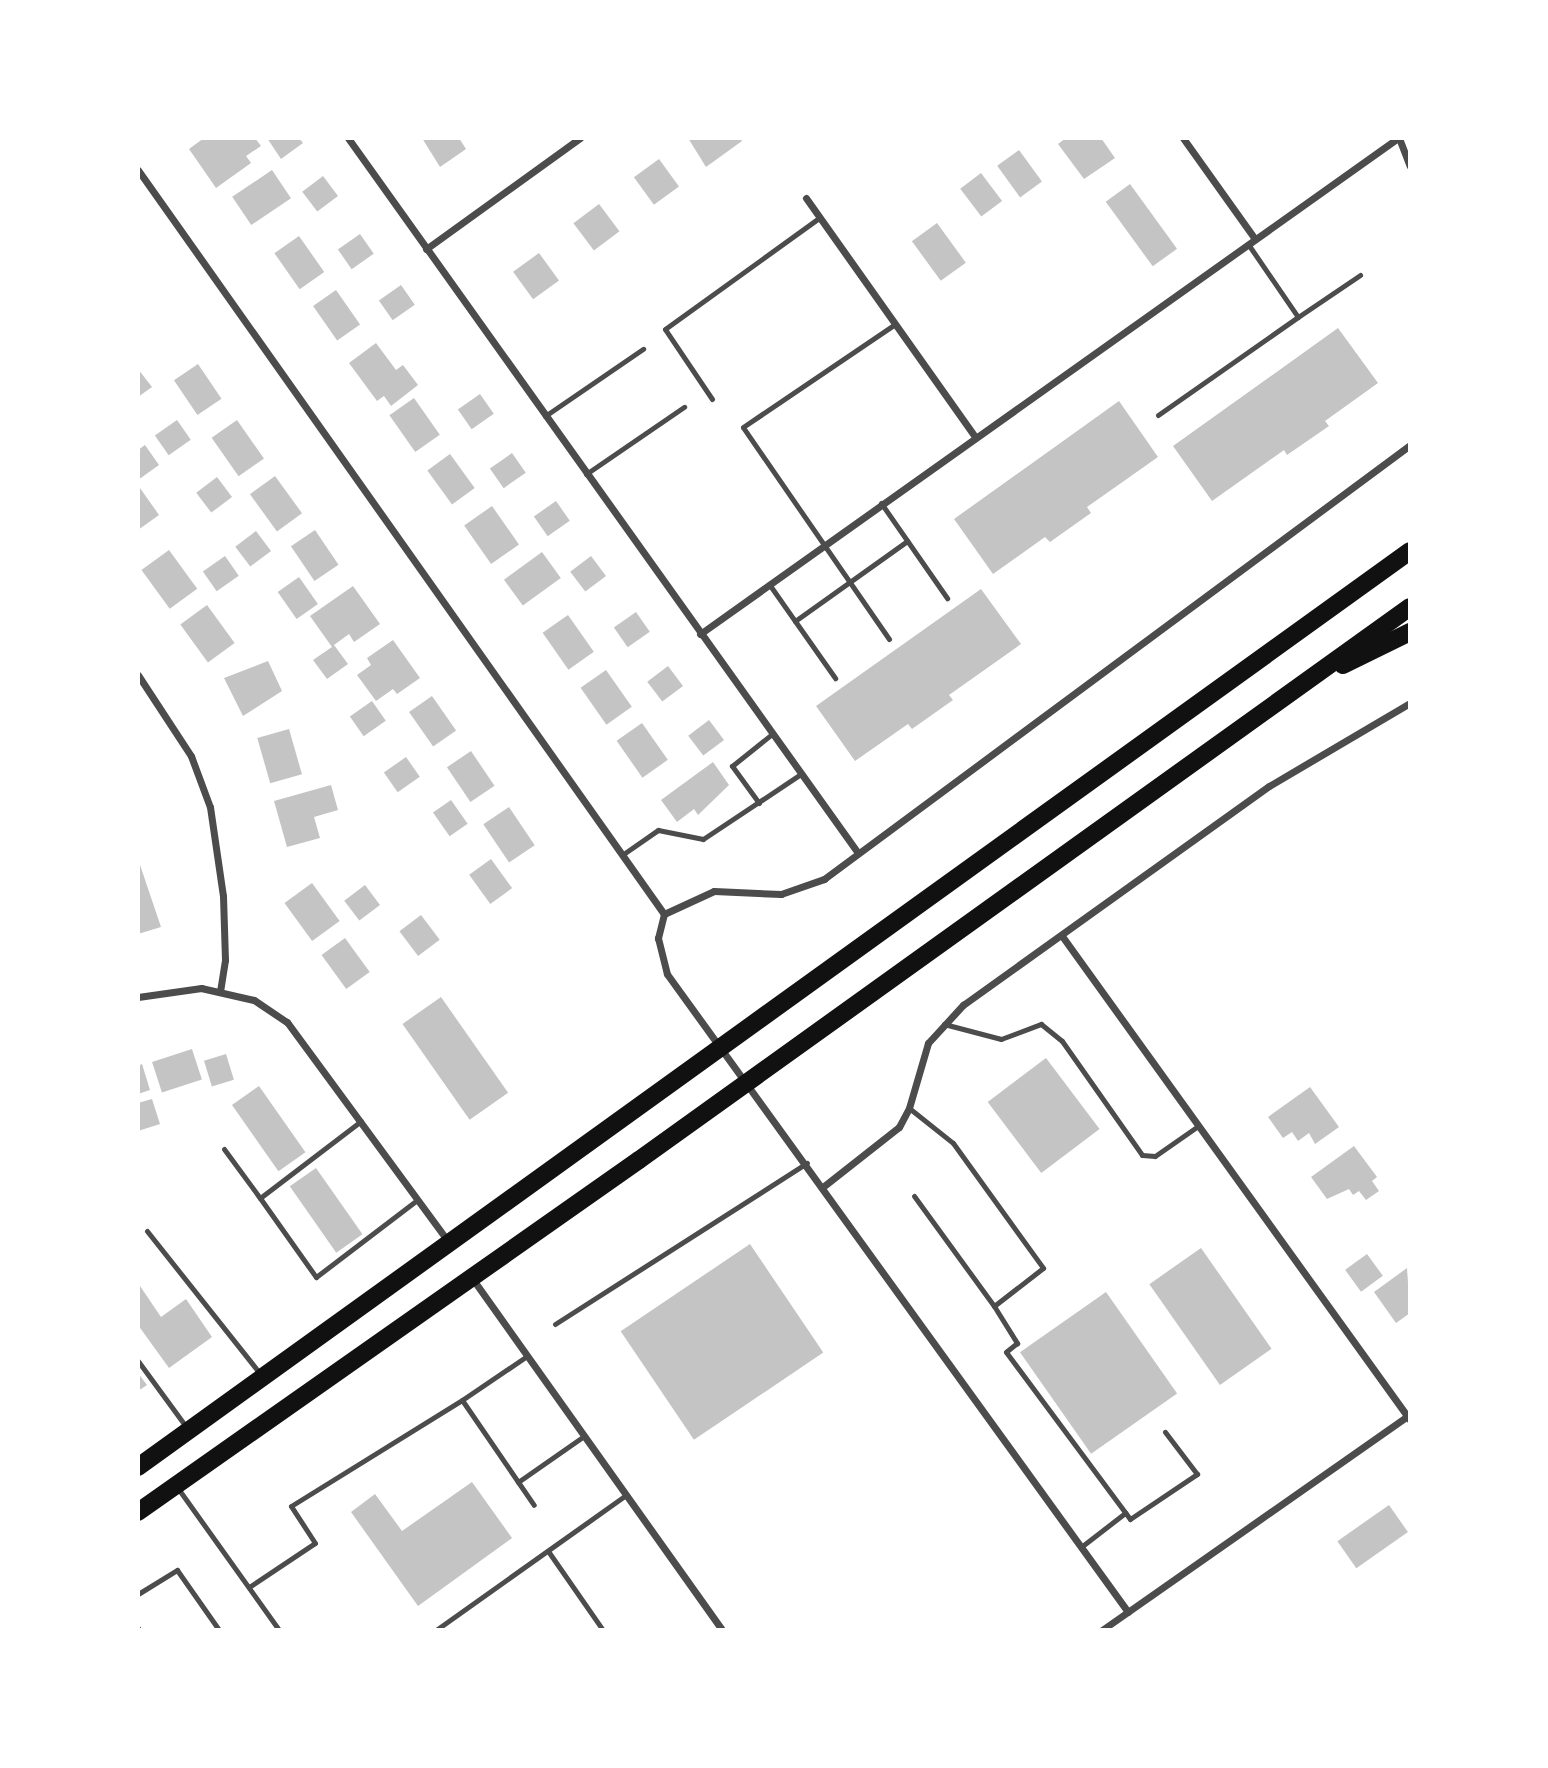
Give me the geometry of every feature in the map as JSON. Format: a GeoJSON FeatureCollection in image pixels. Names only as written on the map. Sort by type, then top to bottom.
{"type":"FeatureCollection","features":[{"type":"Feature","properties":{"kind":"main road"},"geometry":{"type":"LineString","coordinates":[[138,1467],[1410,551]]}},
{"type":"Feature","properties":{"kind":"main road"},"geometry":{"type":"LineString","coordinates":[[138,1512],[746,1083],[1410,607]]}},
{"type":"Feature","properties":{"kind":"main road"},"geometry":{"type":"LineString","coordinates":[[1299,686],[1410,632]]}},
{"type":"Feature","properties":{"kind":"street"},"geometry":{"type":"LineString","coordinates":[[348,138],[858,853]]}},
{"type":"Feature","properties":{"kind":"street"},"geometry":{"type":"LineString","coordinates":[[426,248],[580,138]]}},
{"type":"Feature","properties":{"kind":"street"},"geometry":{"type":"LineString","coordinates":[[1183,138],[1251,241]]}},
{"type":"Feature","properties":{"kind":"street"},"geometry":{"type":"LineString","coordinates":[[700,634],[974,435],[1399,138],[1410,166]]}},
{"type":"Feature","properties":{"kind":"street"},"geometry":{"type":"LineString","coordinates":[[138,170],[664,914],[659,938],[667,974],[719,1050],[824,1186],[1128,1612]]}},
{"type":"Feature","properties":{"kind":"street"},"geometry":{"type":"LineString","coordinates":[[806,198],[974,435]]}},
{"type":"Feature","properties":{"kind":"street"},"geometry":{"type":"LineString","coordinates":[[664,914],[714,891],[781,894],[802,891],[858,853],[1410,445]]}},
{"type":"Feature","properties":{"kind":"street"},"geometry":{"type":"LineString","coordinates":[[138,675],[191,756],[211,807],[223,896],[225,960],[220,991]]}},
{"type":"Feature","properties":{"kind":"street"},"geometry":{"type":"LineString","coordinates":[[824,1186],[884,1143],[909,1108],[928,1043],[942,1023],[1269,786],[1410,703]]}},
{"type":"Feature","properties":{"kind":"street"},"geometry":{"type":"LineString","coordinates":[[1062,936],[1409,1417],[1102,1630]]}},
{"type":"Feature","properties":{"kind":"street"},"geometry":{"type":"LineString","coordinates":[[138,997],[175,988],[220,991],[254,1000],[286,1022],[450,1244]]}},
{"type":"Feature","properties":{"kind":"street"},"geometry":{"type":"LineString","coordinates":[[471,1277],[722,1630]]}},
{"type":"Feature","properties":{"kind":"lane"},"geometry":{"type":"LineString","coordinates":[[712,399],[665,329],[819,218]]}},
{"type":"Feature","properties":{"kind":"lane"},"geometry":{"type":"LineString","coordinates":[[1251,241],[1298,317]]}},
{"type":"Feature","properties":{"kind":"lane"},"geometry":{"type":"LineString","coordinates":[[1158,415],[1360,275]]}},
{"type":"Feature","properties":{"kind":"lane"},"geometry":{"type":"LineString","coordinates":[[889,639],[821,546],[743,427],[895,324]]}},
{"type":"Feature","properties":{"kind":"lane"},"geometry":{"type":"LineString","coordinates":[[545,416],[643,349]]}},
{"type":"Feature","properties":{"kind":"lane"},"geometry":{"type":"LineString","coordinates":[[586,474],[684,407]]}},
{"type":"Feature","properties":{"kind":"lane"},"geometry":{"type":"LineString","coordinates":[[881,503],[947,598]]}},
{"type":"Feature","properties":{"kind":"lane"},"geometry":{"type":"LineString","coordinates":[[795,621],[907,541]]}},
{"type":"Feature","properties":{"kind":"lane"},"geometry":{"type":"LineString","coordinates":[[769,584],[835,678]]}},
{"type":"Feature","properties":{"kind":"lane"},"geometry":{"type":"LineString","coordinates":[[759,803],[732,766],[772,734]]}},
{"type":"Feature","properties":{"kind":"lane"},"geometry":{"type":"LineString","coordinates":[[622,855],[658,830],[703,839],[801,774]]}},
{"type":"Feature","properties":{"kind":"lane"},"geometry":{"type":"LineString","coordinates":[[942,1023],[1001,1039],[1041,1024],[1062,1041],[1142,1155],[1155,1156],[1198,1126]]}},
{"type":"Feature","properties":{"kind":"lane"},"geometry":{"type":"LineString","coordinates":[[909,1108],[953,1143],[1044,1268],[994,1306]]}},
{"type":"Feature","properties":{"kind":"lane"},"geometry":{"type":"LineString","coordinates":[[260,1198],[361,1121]]}},
{"type":"Feature","properties":{"kind":"lane"},"geometry":{"type":"LineString","coordinates":[[224,1149],[316,1277],[417,1199]]}},
{"type":"Feature","properties":{"kind":"lane"},"geometry":{"type":"LineString","coordinates":[[555,1324],[807,1163]]}},
{"type":"Feature","properties":{"kind":"lane"},"geometry":{"type":"LineString","coordinates":[[914,1196],[1017,1342],[1006,1352],[1130,1519],[1197,1475],[1165,1432]]}},
{"type":"Feature","properties":{"kind":"lane"},"geometry":{"type":"LineString","coordinates":[[148,1231],[263,1378]]}},
{"type":"Feature","properties":{"kind":"lane"},"geometry":{"type":"LineString","coordinates":[[249,1587],[315,1543],[291,1506],[463,1400],[527,1356]]}},
{"type":"Feature","properties":{"kind":"lane"},"geometry":{"type":"LineString","coordinates":[[138,1361],[189,1431]]}},
{"type":"Feature","properties":{"kind":"lane"},"geometry":{"type":"LineString","coordinates":[[463,1400],[534,1505]]}},
{"type":"Feature","properties":{"kind":"lane"},"geometry":{"type":"LineString","coordinates":[[518,1482],[584,1436]]}},
{"type":"Feature","properties":{"kind":"lane"},"geometry":{"type":"LineString","coordinates":[[176,1485],[279,1630]]}},
{"type":"Feature","properties":{"kind":"lane"},"geometry":{"type":"LineString","coordinates":[[436,1630],[626,1495]]}},
{"type":"Feature","properties":{"kind":"lane"},"geometry":{"type":"LineString","coordinates":[[1081,1546],[1125,1513]]}},
{"type":"Feature","properties":{"kind":"lane"},"geometry":{"type":"LineString","coordinates":[[548,1550],[603,1630]]}},
{"type":"Feature","properties":{"kind":"lane"},"geometry":{"type":"LineString","coordinates":[[138,1594],[177,1570],[219,1630]]}},
{"type":"Feature","properties":{"kind":"building"},"geometry":{"type":"Polygon","coordinates":[[[204,138],[255,138],[261,146],[246,156],[251,163],[216,188],[189,149],[204,138]]]}},
{"type":"Feature","properties":{"kind":"building"},"geometry":{"type":"Polygon","coordinates":[[[267,138],[299,138],[303,143],[281,159],[267,138]]]}},
{"type":"Feature","properties":{"kind":"building"},"geometry":{"type":"Polygon","coordinates":[[[422,138],[459,138],[466,149],[440,167],[422,138]]]}},
{"type":"Feature","properties":{"kind":"building"},"geometry":{"type":"Polygon","coordinates":[[[688,138],[740,138],[742,141],[706,167],[688,138]]]}},
{"type":"Feature","properties":{"kind":"building"},"geometry":{"type":"Polygon","coordinates":[[[1066,138],[1101,138],[1115,158],[1084,179],[1058,144],[1066,138]]]}},
{"type":"Feature","properties":{"kind":"building"},"geometry":{"type":"Polygon","coordinates":[[[1019,150],[1042,182],[1020,197],[997,166],[1019,150]]]}},
{"type":"Feature","properties":{"kind":"building"},"geometry":{"type":"Polygon","coordinates":[[[659,159],[679,187],[654,205],[634,177],[659,159]]]}},
{"type":"Feature","properties":{"kind":"building"},"geometry":{"type":"Polygon","coordinates":[[[272,170],[291,198],[251,225],[232,197],[272,170]]]}},
{"type":"Feature","properties":{"kind":"building"},"geometry":{"type":"Polygon","coordinates":[[[981,173],[1002,201],[981,217],[960,189],[981,173]]]}},
{"type":"Feature","properties":{"kind":"building"},"geometry":{"type":"Polygon","coordinates":[[[323,176],[338,196],[317,212],[302,192],[323,176]]]}},
{"type":"Feature","properties":{"kind":"building"},"geometry":{"type":"Polygon","coordinates":[[[1130,184],[1177,249],[1153,266],[1106,202],[1130,184]]]}},
{"type":"Feature","properties":{"kind":"building"},"geometry":{"type":"Polygon","coordinates":[[[599,204],[619,231],[594,250],[573,223],[599,204]]]}},
{"type":"Feature","properties":{"kind":"building"},"geometry":{"type":"Polygon","coordinates":[[[937,223],[966,263],[941,281],[912,241],[937,223]]]}},
{"type":"Feature","properties":{"kind":"building"},"geometry":{"type":"Polygon","coordinates":[[[360,234],[374,254],[352,269],[338,249],[360,234]]]}},
{"type":"Feature","properties":{"kind":"building"},"geometry":{"type":"Polygon","coordinates":[[[299,236],[324,272],[300,289],[274,253],[299,236]]]}},
{"type":"Feature","properties":{"kind":"building"},"geometry":{"type":"Polygon","coordinates":[[[539,253],[559,281],[533,299],[513,272],[539,253]]]}},
{"type":"Feature","properties":{"kind":"building"},"geometry":{"type":"Polygon","coordinates":[[[401,285],[415,305],[393,320],[379,300],[401,285]]]}},
{"type":"Feature","properties":{"kind":"building"},"geometry":{"type":"Polygon","coordinates":[[[336,290],[360,324],[337,340],[313,306],[336,290]]]}},
{"type":"Feature","properties":{"kind":"building"},"geometry":{"type":"Polygon","coordinates":[[[1338,328],[1378,383],[1325,421],[1329,426],[1287,455],[1284,450],[1212,501],[1173,446],[1338,328]]]}},
{"type":"Feature","properties":{"kind":"building"},"geometry":{"type":"Polygon","coordinates":[[[376,343],[396,370],[403,365],[418,385],[391,406],[384,396],[377,401],[349,363],[376,343]]]}},
{"type":"Feature","properties":{"kind":"building"},"geometry":{"type":"Polygon","coordinates":[[[198,364],[221,399],[197,415],[174,380],[198,364]]]}},
{"type":"Feature","properties":{"kind":"building"},"geometry":{"type":"Polygon","coordinates":[[[138,369],[152,387],[138,397],[138,369]]]}},
{"type":"Feature","properties":{"kind":"building"},"geometry":{"type":"Polygon","coordinates":[[[480,394],[494,414],[472,429],[458,409],[480,394]]]}},
{"type":"Feature","properties":{"kind":"building"},"geometry":{"type":"Polygon","coordinates":[[[414,398],[440,435],[415,452],[389,415],[414,398]]]}},
{"type":"Feature","properties":{"kind":"building"},"geometry":{"type":"Polygon","coordinates":[[[1119,401],[1158,457],[1087,507],[1091,513],[1050,542],[1045,537],[993,574],[954,519],[1119,401]]]}},
{"type":"Feature","properties":{"kind":"building"},"geometry":{"type":"Polygon","coordinates":[[[177,420],[191,440],[169,455],[155,435],[177,420]]]}},
{"type":"Feature","properties":{"kind":"building"},"geometry":{"type":"Polygon","coordinates":[[[237,420],[264,459],[239,476],[212,438],[237,420]]]}},
{"type":"Feature","properties":{"kind":"building"},"geometry":{"type":"Polygon","coordinates":[[[145,445],[159,465],[138,480],[138,450],[145,445]]]}},
{"type":"Feature","properties":{"kind":"building"},"geometry":{"type":"Polygon","coordinates":[[[512,453],[526,473],[504,488],[490,468],[512,453]]]}},
{"type":"Feature","properties":{"kind":"building"},"geometry":{"type":"Polygon","coordinates":[[[450,454],[475,488],[452,504],[427,470],[450,454]]]}},
{"type":"Feature","properties":{"kind":"building"},"geometry":{"type":"Polygon","coordinates":[[[275,476],[302,513],[277,531],[250,494],[275,476]]]}},
{"type":"Feature","properties":{"kind":"building"},"geometry":{"type":"Polygon","coordinates":[[[217,477],[232,497],[211,513],[196,493],[217,477]]]}},
{"type":"Feature","properties":{"kind":"building"},"geometry":{"type":"Polygon","coordinates":[[[140,488],[159,515],[138,530],[138,489],[140,488]]]}},
{"type":"Feature","properties":{"kind":"building"},"geometry":{"type":"Polygon","coordinates":[[[556,501],[570,521],[548,536],[534,516],[556,501]]]}},
{"type":"Feature","properties":{"kind":"building"},"geometry":{"type":"Polygon","coordinates":[[[492,506],[519,545],[491,564],[464,526],[492,506]]]}},
{"type":"Feature","properties":{"kind":"building"},"geometry":{"type":"Polygon","coordinates":[[[315,530],[338,565],[314,581],[291,546],[315,530]]]}},
{"type":"Feature","properties":{"kind":"building"},"geometry":{"type":"Polygon","coordinates":[[[256,531],[271,551],[250,567],[235,547],[256,531]]]}},
{"type":"Feature","properties":{"kind":"building"},"geometry":{"type":"Polygon","coordinates":[[[169,550],[197,589],[170,609],[141,570],[169,550]]]}},
{"type":"Feature","properties":{"kind":"building"},"geometry":{"type":"Polygon","coordinates":[[[542,552],[561,578],[523,606],[504,580],[542,552]]]}},
{"type":"Feature","properties":{"kind":"building"},"geometry":{"type":"Polygon","coordinates":[[[225,556],[239,576],[217,591],[203,571],[225,556]]]}},
{"type":"Feature","properties":{"kind":"building"},"geometry":{"type":"Polygon","coordinates":[[[591,556],[606,576],[585,592],[570,572],[591,556]]]}},
{"type":"Feature","properties":{"kind":"building"},"geometry":{"type":"Polygon","coordinates":[[[299,577],[318,604],[297,619],[278,592],[299,577]]]}},
{"type":"Feature","properties":{"kind":"building"},"geometry":{"type":"Polygon","coordinates":[[[353,586],[380,624],[354,642],[349,634],[334,645],[348,664],[327,679],[313,660],[332,647],[310,616],[353,586]]]}},
{"type":"Feature","properties":{"kind":"building"},"geometry":{"type":"Polygon","coordinates":[[[981,589],[1021,644],[949,695],[953,700],[912,729],[908,724],[855,761],[816,706],[981,589]]]}},
{"type":"Feature","properties":{"kind":"building"},"geometry":{"type":"Polygon","coordinates":[[[207,605],[235,643],[208,662],[180,624],[207,605]]]}},
{"type":"Feature","properties":{"kind":"building"},"geometry":{"type":"Polygon","coordinates":[[[636,612],[650,632],[628,647],[614,627],[636,612]]]}},
{"type":"Feature","properties":{"kind":"building"},"geometry":{"type":"Polygon","coordinates":[[[568,615],[594,652],[568,670],[543,633],[568,615]]]}},
{"type":"Feature","properties":{"kind":"building"},"geometry":{"type":"Polygon","coordinates":[[[393,640],[420,678],[397,694],[393,689],[376,701],[357,675],[371,665],[367,658],[393,640]]]}},
{"type":"Feature","properties":{"kind":"building"},"geometry":{"type":"Polygon","coordinates":[[[268,661],[282,691],[243,716],[224,678],[268,661]]]}},
{"type":"Feature","properties":{"kind":"building"},"geometry":{"type":"Polygon","coordinates":[[[668,666],[683,686],[662,702],[647,682],[668,666]]]}},
{"type":"Feature","properties":{"kind":"building"},"geometry":{"type":"Polygon","coordinates":[[[606,670],[632,707],[606,725],[581,688],[606,670]]]}},
{"type":"Feature","properties":{"kind":"building"},"geometry":{"type":"Polygon","coordinates":[[[432,696],[456,730],[433,746],[409,712],[432,696]]]}},
{"type":"Feature","properties":{"kind":"building"},"geometry":{"type":"Polygon","coordinates":[[[372,701],[386,721],[364,736],[350,716],[372,701]]]}},
{"type":"Feature","properties":{"kind":"building"},"geometry":{"type":"Polygon","coordinates":[[[709,720],[724,740],[703,756],[688,736],[709,720]]]}},
{"type":"Feature","properties":{"kind":"building"},"geometry":{"type":"Polygon","coordinates":[[[642,723],[668,760],[642,778],[617,741],[642,723]]]}},
{"type":"Feature","properties":{"kind":"building"},"geometry":{"type":"Polygon","coordinates":[[[289,729],[302,774],[270,783],[257,738],[289,729]]]}},
{"type":"Feature","properties":{"kind":"building"},"geometry":{"type":"Polygon","coordinates":[[[471,751],[494,786],[470,802],[447,767],[471,751]]]}},
{"type":"Feature","properties":{"kind":"building"},"geometry":{"type":"Polygon","coordinates":[[[406,757],[420,777],[398,792],[384,772],[406,757]]]}},
{"type":"Feature","properties":{"kind":"building"},"geometry":{"type":"Polygon","coordinates":[[[713,762],[729,785],[698,815],[694,809],[677,822],[661,800],[713,762]]]}},
{"type":"Feature","properties":{"kind":"building"},"geometry":{"type":"Polygon","coordinates":[[[331,785],[338,810],[314,817],[320,838],[287,847],[274,801],[331,785]]]}},
{"type":"Feature","properties":{"kind":"building"},"geometry":{"type":"Polygon","coordinates":[[[451,800],[468,824],[450,836],[433,813],[451,800]]]}},
{"type":"Feature","properties":{"kind":"building"},"geometry":{"type":"Polygon","coordinates":[[[509,807],[535,845],[509,862],[483,824],[509,807]]]}},
{"type":"Feature","properties":{"kind":"building"},"geometry":{"type":"Polygon","coordinates":[[[138,859],[161,927],[138,934],[138,859]]]}},
{"type":"Feature","properties":{"kind":"building"},"geometry":{"type":"Polygon","coordinates":[[[491,859],[512,888],[490,904],[469,875],[491,859]]]}},
{"type":"Feature","properties":{"kind":"building"},"geometry":{"type":"Polygon","coordinates":[[[312,883],[340,921],[312,941],[284,903],[312,883]]]}},
{"type":"Feature","properties":{"kind":"building"},"geometry":{"type":"Polygon","coordinates":[[[365,885],[380,905],[359,921],[344,901],[365,885]]]}},
{"type":"Feature","properties":{"kind":"building"},"geometry":{"type":"Polygon","coordinates":[[[421,915],[440,940],[418,956],[399,931],[421,915]]]}},
{"type":"Feature","properties":{"kind":"building"},"geometry":{"type":"Polygon","coordinates":[[[345,938],[370,972],[346,989],[322,955],[345,938]]]}},
{"type":"Feature","properties":{"kind":"building"},"geometry":{"type":"Polygon","coordinates":[[[441,997],[508,1093],[470,1120],[402,1024],[441,997]]]}},
{"type":"Feature","properties":{"kind":"building"},"geometry":{"type":"Polygon","coordinates":[[[192,1049],[202,1079],[162,1092],[152,1062],[192,1049]]]}},
{"type":"Feature","properties":{"kind":"building"},"geometry":{"type":"Polygon","coordinates":[[[226,1054],[234,1080],[212,1087],[204,1061],[226,1054]]]}},
{"type":"Feature","properties":{"kind":"building"},"geometry":{"type":"Polygon","coordinates":[[[1046,1058],[1100,1129],[1041,1173],[988,1102],[1046,1058]]]}},
{"type":"Feature","properties":{"kind":"building"},"geometry":{"type":"Polygon","coordinates":[[[142,1064],[150,1090],[138,1094],[138,1066],[142,1064]]]}},
{"type":"Feature","properties":{"kind":"building"},"geometry":{"type":"Polygon","coordinates":[[[259,1086],[305,1152],[278,1171],[232,1105],[259,1086]]]}},
{"type":"Feature","properties":{"kind":"building"},"geometry":{"type":"Polygon","coordinates":[[[1310,1087],[1339,1127],[1315,1144],[1309,1133],[1298,1141],[1292,1132],[1283,1138],[1268,1117],[1310,1087]]]}},
{"type":"Feature","properties":{"kind":"building"},"geometry":{"type":"Polygon","coordinates":[[[152,1099],[160,1124],[138,1131],[138,1103],[152,1099]]]}},
{"type":"Feature","properties":{"kind":"building"},"geometry":{"type":"Polygon","coordinates":[[[1354,1146],[1377,1177],[1372,1181],[1379,1191],[1366,1200],[1359,1191],[1353,1195],[1349,1189],[1327,1199],[1311,1177],[1354,1146]]]}},
{"type":"Feature","properties":{"kind":"building"},"geometry":{"type":"Polygon","coordinates":[[[316,1168],[362,1234],[336,1253],[290,1186],[316,1168]]]}},
{"type":"Feature","properties":{"kind":"building"},"geometry":{"type":"Polygon","coordinates":[[[750,1244],[823,1353],[694,1440],[621,1331],[750,1244]]]}},
{"type":"Feature","properties":{"kind":"building"},"geometry":{"type":"Polygon","coordinates":[[[1201,1248],[1272,1349],[1220,1385],[1149,1284],[1201,1248]]]}},
{"type":"Feature","properties":{"kind":"building"},"geometry":{"type":"Polygon","coordinates":[[[1367,1254],[1383,1276],[1361,1292],[1345,1270],[1367,1254]]]}},
{"type":"Feature","properties":{"kind":"building"},"geometry":{"type":"Polygon","coordinates":[[[1407,1268],[1410,1313],[1396,1323],[1374,1292],[1407,1268]]]}},
{"type":"Feature","properties":{"kind":"building"},"geometry":{"type":"Polygon","coordinates":[[[140,1286],[161,1317],[186,1299],[212,1337],[169,1368],[138,1325],[140,1286]]]}},
{"type":"Feature","properties":{"kind":"building"},"geometry":{"type":"Polygon","coordinates":[[[1106,1292],[1177,1394],[1091,1454],[1020,1352],[1106,1292]]]}},
{"type":"Feature","properties":{"kind":"building"},"geometry":{"type":"Polygon","coordinates":[[[138,1373],[147,1385],[138,1391],[138,1373]]]}},
{"type":"Feature","properties":{"kind":"building"},"geometry":{"type":"Polygon","coordinates":[[[472,1482],[512,1538],[418,1606],[351,1512],[375,1494],[402,1531],[472,1482]]]}},
{"type":"Feature","properties":{"kind":"building"},"geometry":{"type":"Polygon","coordinates":[[[1389,1505],[1408,1532],[1356,1568],[1337,1541],[1389,1505]]]}}]}
